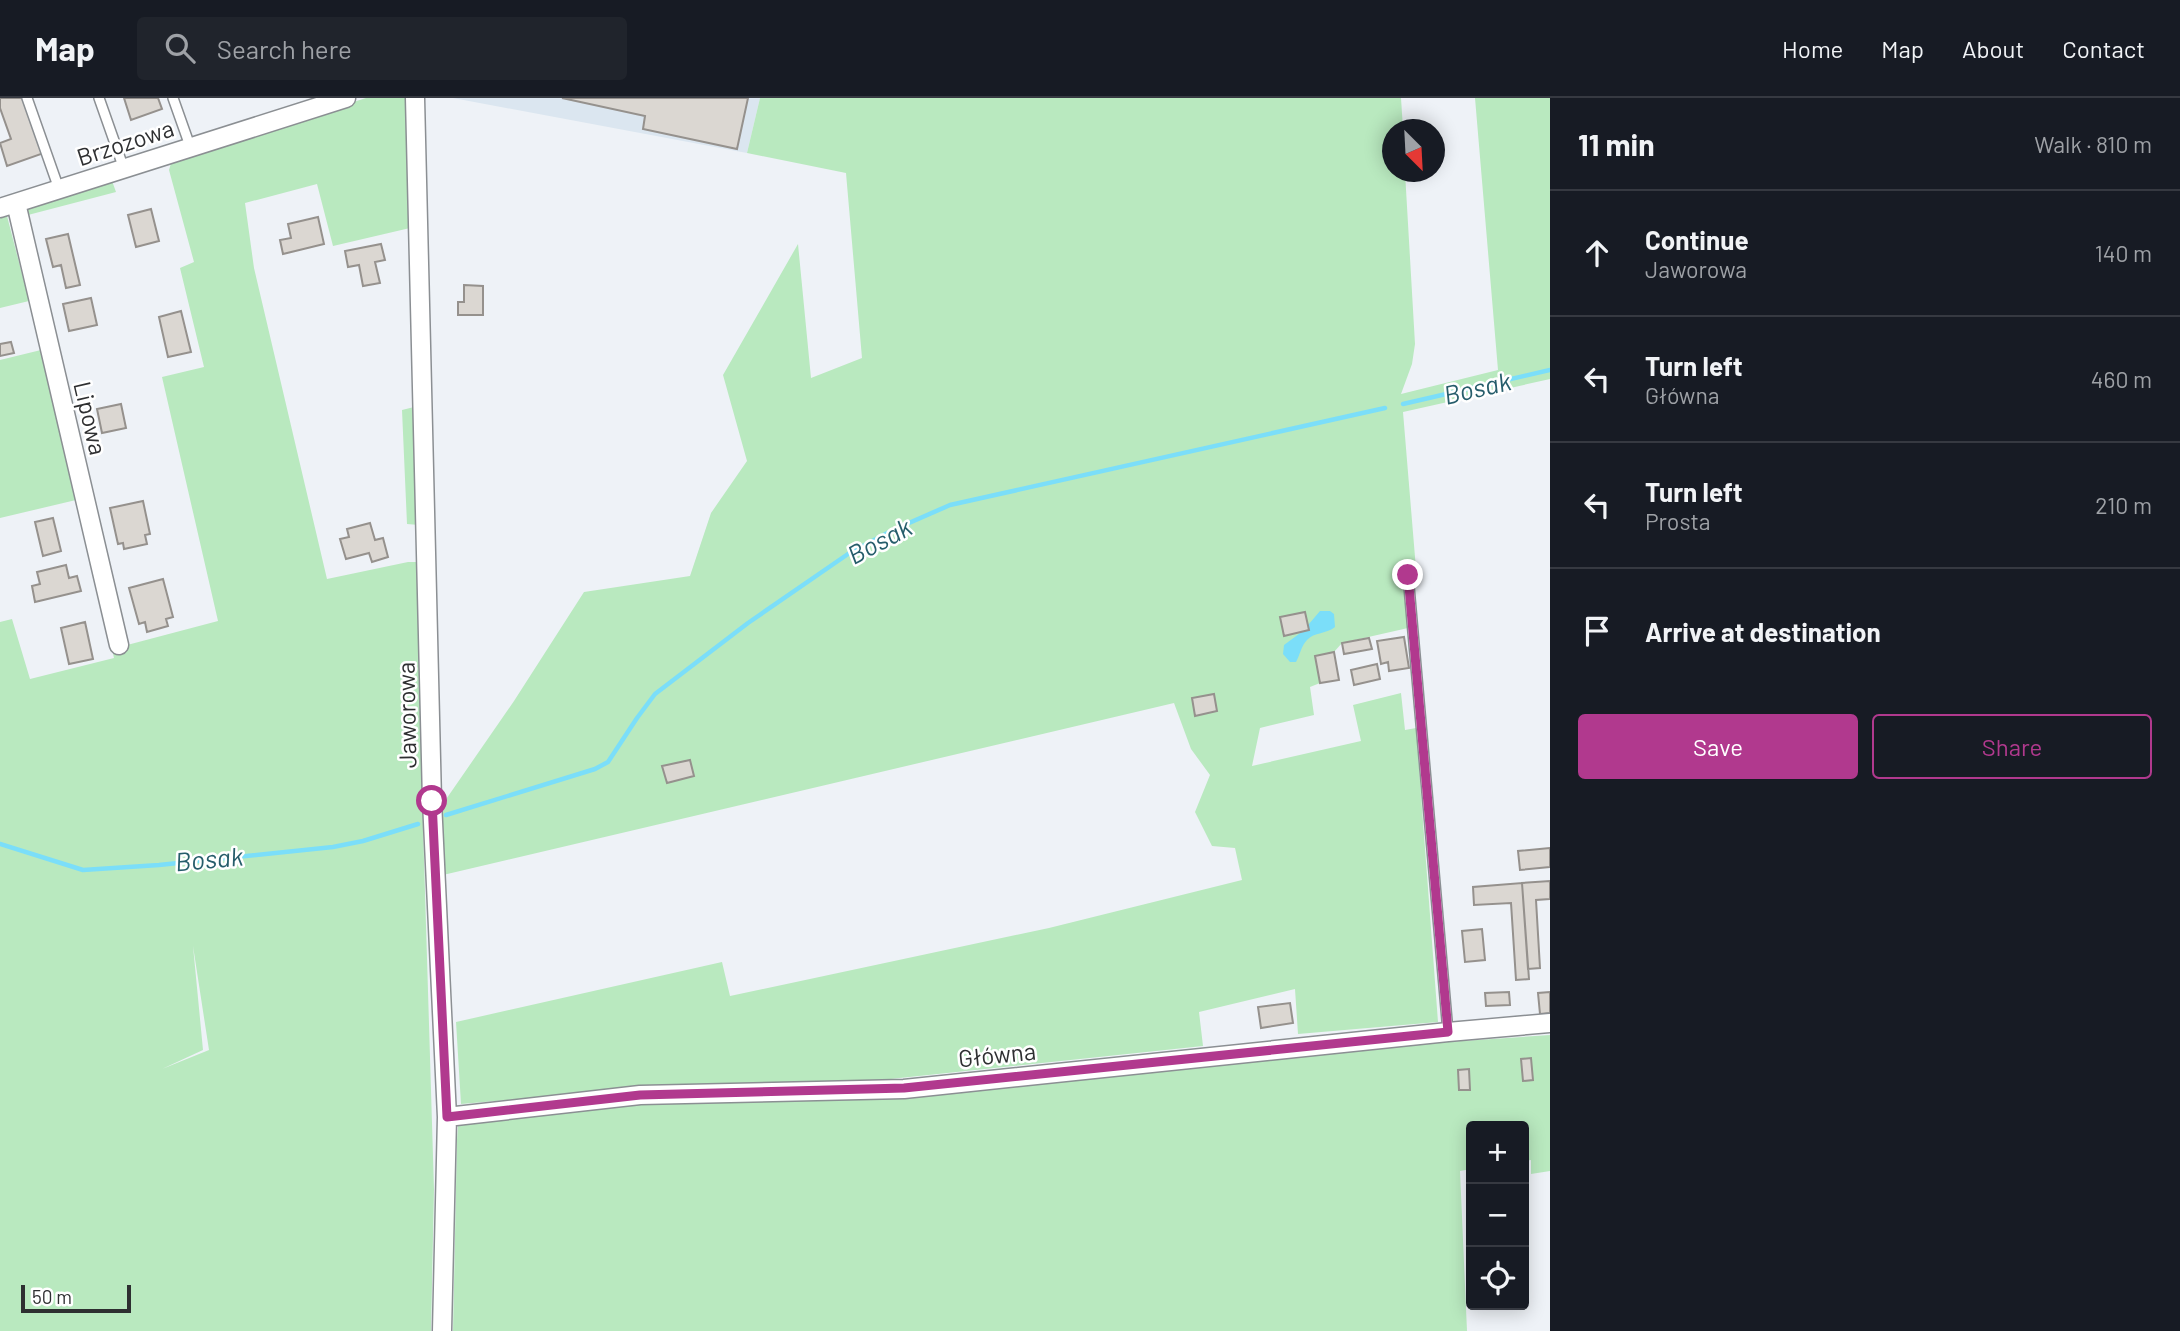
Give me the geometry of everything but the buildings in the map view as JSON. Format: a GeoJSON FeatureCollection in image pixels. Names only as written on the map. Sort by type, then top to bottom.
{"type":"FeatureCollection","features":[{"type":"Feature","properties":{"kind":"street","name":"Brzozowa"},"geometry":{"type":"LineString","coordinates":[[8,205],[326,101],[346,98]]}},
{"type":"Feature","properties":{"kind":"street","name":"Jaworowa"},"geometry":{"type":"LineString","coordinates":[[415,98],[432,801],[447,1117],[442,1331]]}},
{"type":"Feature","properties":{"kind":"street","name":"Lipowa"},"geometry":{"type":"LineString","coordinates":[[8,205],[119,645]]}},
{"type":"Feature","properties":{"kind":"street","name":"Główna"},"geometry":{"type":"LineString","coordinates":[[447,1117],[640,1095],[904,1088],[1550,1023]]}},
{"type":"Feature","properties":{"kind":"lane"},"geometry":{"type":"LineString","coordinates":[[27,98],[59,189]]}},
{"type":"Feature","properties":{"kind":"lane"},"geometry":{"type":"LineString","coordinates":[[99,98],[124,169]]}},
{"type":"Feature","properties":{"kind":"lane"},"geometry":{"type":"LineString","coordinates":[[173,98],[190,146]]}},
{"type":"Feature","properties":{"kind":"lane"},"geometry":{"type":"LineString","coordinates":[[1408,575],[1448,1032]]}},
{"type":"Feature","properties":{"kind":"shaded area"},"geometry":{"type":"Polygon","coordinates":[[[453,98],[760,98],[747,153],[453,98]]]}},
{"type":"Feature","properties":{"kind":"green space"},"geometry":{"type":"Polygon","coordinates":[[[366,98],[406,98],[410,228],[333,246],[317,184],[245,203],[254,268],[327,579],[418,562],[434,1189],[431,1331],[0,1331],[0,622],[12,619],[30,679],[114,658],[112,649],[218,621],[162,377],[204,367],[180,268],[194,262],[169,170],[172,160],[366,98]],[[193,946],[203,1050],[162,1069],[209,1050],[193,946]]]}},
{"type":"Feature","properties":{"kind":"green space"},"geometry":{"type":"Polygon","coordinates":[[[760,98],[1401,98],[1402,119],[1382,119],[1382,182],[1406,182],[1415,344],[1412,364],[1401,394],[1498,370],[1475,98],[1550,98],[1550,379],[1403,412],[1416,569],[1402,577],[1408,628],[1342,643],[1334,652],[1315,656],[1320,683],[1310,687],[1314,715],[1260,728],[1252,766],[1361,741],[1353,705],[1401,693],[1405,730],[1416,728],[1438,1022],[1298,1034],[1295,989],[1199,1012],[1203,1046],[881,1080],[657,1087],[461,1104],[456,1022],[722,962],[730,996],[1049,928],[1242,880],[1235,848],[1212,846],[1195,812],[1210,775],[1191,749],[1174,703],[443,875],[440,808],[514,701],[584,592],[690,576],[711,513],[747,461],[723,375],[798,244],[811,378],[862,358],[846,173],[747,153],[760,98]]]}},
{"type":"Feature","properties":{"kind":"green space"},"geometry":{"type":"Polygon","coordinates":[[[111,178],[116,192],[28,215],[28,205],[111,178]]]}},
{"type":"Feature","properties":{"kind":"green space"},"geometry":{"type":"Polygon","coordinates":[[[0,216],[7,216],[29,301],[0,308],[0,216]]]}},
{"type":"Feature","properties":{"kind":"green space"},"geometry":{"type":"Polygon","coordinates":[[[41,350],[76,500],[0,518],[0,360],[41,350]]]}},
{"type":"Feature","properties":{"kind":"green space"},"geometry":{"type":"Polygon","coordinates":[[[414,407],[419,525],[407,524],[402,410],[414,407]]]}},
{"type":"Feature","properties":{"kind":"green space"},"geometry":{"type":"Polygon","coordinates":[[[1550,1035],[1550,1171],[1531,1174],[1529,1121],[1466,1121],[1466,1170],[1460,1171],[1467,1331],[453,1331],[458,1126],[649,1102],[902,1096],[1447,1042],[1550,1035]]]}},
{"type":"Feature","properties":{"kind":"water"},"geometry":{"type":"Polygon","coordinates":[[[1320,611],[1334,614],[1335,627],[1310,637],[1303,645],[1296,662],[1290,662],[1283,654],[1284,645],[1303,631],[1320,611]]]}},
{"type":"Feature","properties":{"kind":"waterway","name":"Bosak"},"geometry":{"type":"LineString","coordinates":[[1403,404],[1550,370]]}},
{"type":"Feature","properties":{"kind":"waterway","name":"Bosak"},"geometry":{"type":"LineString","coordinates":[[446,815],[595,769],[608,762],[655,694],[748,623],[848,554],[893,530],[950,505],[1385,408]]}},
{"type":"Feature","properties":{"kind":"waterway","name":"Bosak"},"geometry":{"type":"LineString","coordinates":[[0,844],[83,870],[333,847],[418,824]]}},
{"type":"Feature","properties":{"kind":"route"},"geometry":{"type":"LineString","coordinates":[[432,801],[447,1117],[640,1095],[904,1088],[1448,1032],[1408,575]]}}]}
